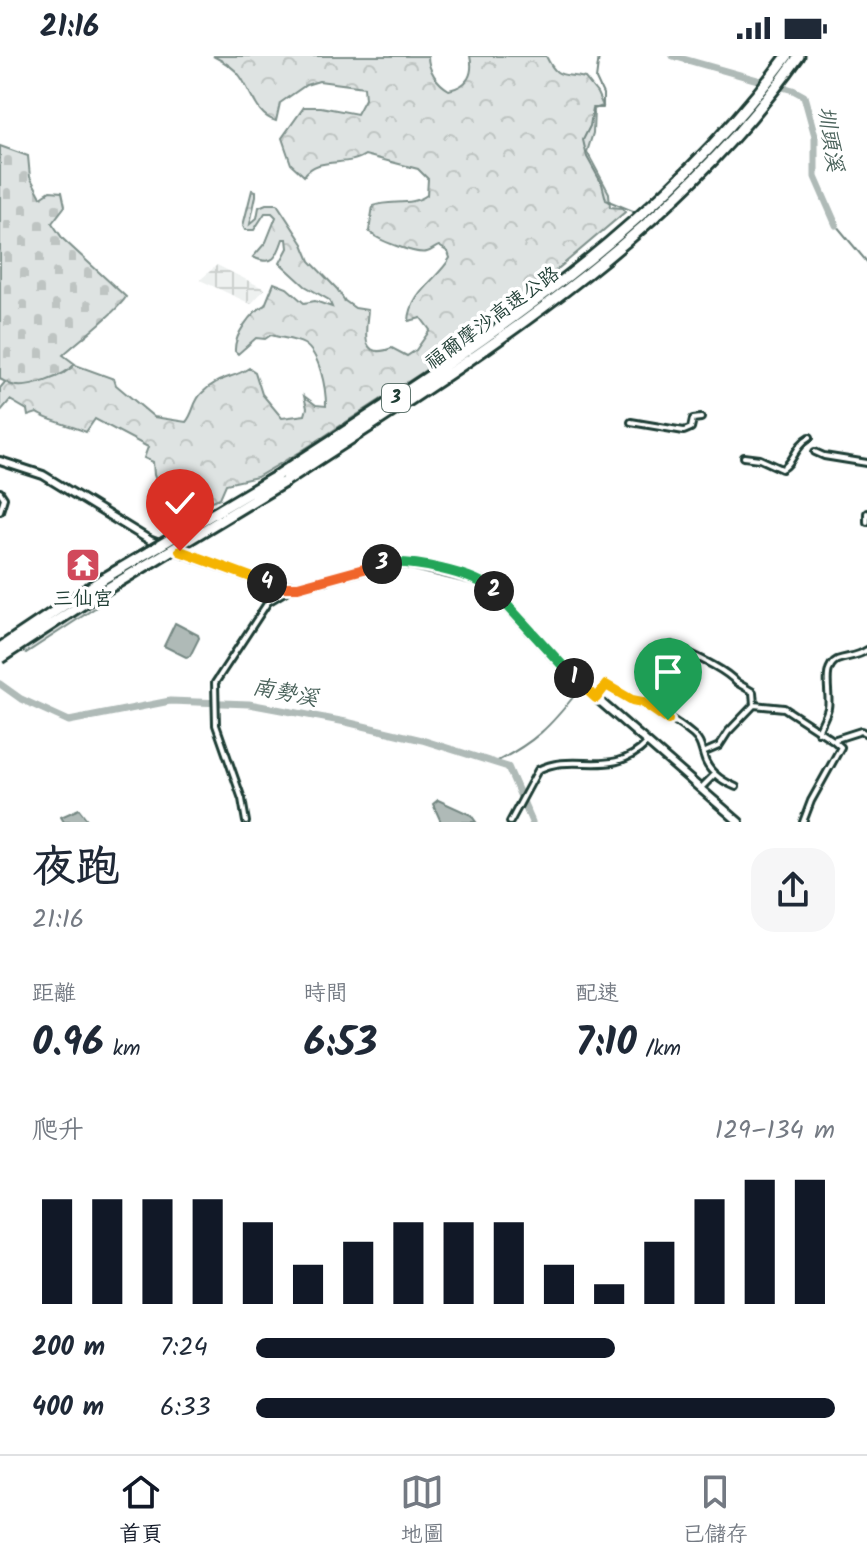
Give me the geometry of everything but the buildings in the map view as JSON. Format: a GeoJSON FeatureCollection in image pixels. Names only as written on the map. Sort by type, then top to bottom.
{"type":"FeatureCollection","features":[{"type":"Feature","properties":{"kind":"highway","name":"福爾摩沙高速公路"},"geometry":{"type":"LineString","coordinates":[[516,322],[661,198],[719,139],[787,56]]}},
{"type":"Feature","properties":{"kind":"highway","name":"福爾摩沙高速公路"},"geometry":{"type":"LineString","coordinates":[[0,658],[280,479],[601,263],[680,192],[727,143],[799,56]]}},
{"type":"Feature","properties":{"kind":"highway","name":"福爾摩沙高速公路"},"geometry":{"type":"LineString","coordinates":[[0,648],[103,579],[280,479]]}},
{"type":"Feature","properties":{"kind":"main road"},"geometry":{"type":"LineString","coordinates":[[0,461],[43,475],[151,541],[269,584],[291,588],[389,563],[472,577],[496,593],[564,669],[739,822]]}},
{"type":"Feature","properties":{"kind":"street"},"geometry":{"type":"LineString","coordinates":[[631,422],[684,431],[691,428],[693,419],[701,418]]}},
{"type":"Feature","properties":{"kind":"street"},"geometry":{"type":"LineString","coordinates":[[744,457],[760,459],[782,469],[788,466],[803,441],[810,437]]}},
{"type":"Feature","properties":{"kind":"street"},"geometry":{"type":"LineString","coordinates":[[815,452],[867,463]]}},
{"type":"Feature","properties":{"kind":"street"},"geometry":{"type":"LineString","coordinates":[[0,492],[4,498],[0,511]]}},
{"type":"Feature","properties":{"kind":"street"},"geometry":{"type":"LineString","coordinates":[[867,513],[867,522]]}},
{"type":"Feature","properties":{"kind":"street"},"geometry":{"type":"LineString","coordinates":[[246,822],[242,799],[216,725],[215,683],[268,602],[291,588]]}},
{"type":"Feature","properties":{"kind":"street"},"geometry":{"type":"LineString","coordinates":[[672,645],[729,674],[753,692],[754,705],[719,746],[703,753]]}},
{"type":"Feature","properties":{"kind":"street"},"geometry":{"type":"LineString","coordinates":[[818,732],[829,706],[826,689],[832,665],[866,651]]}},
{"type":"Feature","properties":{"kind":"street"},"geometry":{"type":"LineString","coordinates":[[596,698],[606,685],[676,723],[700,743],[704,759],[715,774],[736,787]]}},
{"type":"Feature","properties":{"kind":"street"},"geometry":{"type":"LineString","coordinates":[[754,705],[784,708],[841,747],[803,822]]}},
{"type":"Feature","properties":{"kind":"street"},"geometry":{"type":"LineString","coordinates":[[833,740],[861,731],[867,734]]}},
{"type":"Feature","properties":{"kind":"street"},"geometry":{"type":"LineString","coordinates":[[510,822],[538,770],[546,766],[624,761],[649,741]]}},
{"type":"Feature","properties":{"kind":"street"},"geometry":{"type":"LineString","coordinates":[[703,790],[715,774]]}},
{"type":"Feature","properties":{"kind":"shaded area"},"geometry":{"type":"Polygon","coordinates":[[[217,265],[265,289],[251,304],[200,280],[217,265]]]}},
{"type":"Feature","properties":{"kind":"shaded area"},"geometry":{"type":"Polygon","coordinates":[[[175,623],[198,635],[190,656],[164,646],[175,623]]]}},
{"type":"Feature","properties":{"kind":"shaded area"},"geometry":{"type":"Polygon","coordinates":[[[438,800],[471,815],[476,822],[441,822],[433,804],[438,800]]]}},
{"type":"Feature","properties":{"kind":"shaded area"},"geometry":{"type":"Polygon","coordinates":[[[79,809],[89,822],[64,822],[61,817],[79,809]]]}},
{"type":"Feature","properties":{"kind":"green space"},"geometry":{"type":"Polygon","coordinates":[[[213,56],[428,56],[434,76],[449,90],[461,86],[468,78],[470,56],[546,56],[558,72],[585,78],[597,93],[603,106],[594,109],[593,133],[587,152],[609,193],[610,207],[622,208],[625,212],[481,334],[300,452],[257,477],[226,484],[220,498],[195,508],[175,489],[159,487],[153,462],[144,458],[148,447],[95,419],[86,432],[37,413],[28,416],[27,410],[10,400],[0,412],[0,388],[6,381],[73,364],[114,379],[116,385],[154,417],[186,422],[199,396],[208,387],[249,368],[255,372],[262,394],[282,418],[305,415],[304,396],[316,405],[326,406],[318,363],[304,344],[271,335],[265,339],[256,338],[238,354],[235,351],[240,331],[265,305],[274,283],[287,288],[304,303],[315,301],[332,307],[329,300],[305,286],[280,263],[288,248],[287,239],[283,239],[276,255],[270,260],[253,257],[266,242],[276,217],[265,213],[254,230],[245,230],[243,226],[252,190],[256,191],[256,196],[250,224],[257,218],[259,207],[277,204],[303,244],[310,261],[345,301],[355,308],[368,310],[367,342],[374,350],[392,348],[407,356],[416,350],[430,330],[421,318],[409,321],[414,302],[450,258],[448,252],[439,246],[427,252],[415,251],[387,242],[369,231],[373,206],[414,201],[427,195],[428,179],[418,169],[365,155],[350,161],[316,166],[304,176],[291,164],[282,138],[304,107],[357,114],[365,99],[364,87],[319,81],[306,85],[280,103],[276,121],[269,119],[259,109],[235,70],[213,56]]]}},
{"type":"Feature","properties":{"kind":"green space"},"geometry":{"type":"Polygon","coordinates":[[[0,146],[28,156],[30,177],[41,197],[50,191],[62,192],[65,206],[52,223],[63,239],[126,297],[63,355],[75,364],[70,369],[27,386],[12,385],[0,379],[0,146]]]}},
{"type":"Feature","properties":{"kind":"green space"},"geometry":{"type":"Polygon","coordinates":[[[84,588],[98,606],[26,653],[5,640],[84,588]]]}},
{"type":"Feature","properties":{"kind":"waterway"},"geometry":{"type":"LineString","coordinates":[[599,56],[596,79],[603,94],[603,108],[593,108],[590,126],[583,140],[606,200],[633,211]]}},
{"type":"Feature","properties":{"kind":"waterway","name":"圳頭溪"},"geometry":{"type":"LineString","coordinates":[[673,56],[793,90],[804,96],[815,136],[815,177],[836,225]]}},
{"type":"Feature","properties":{"kind":"waterway","name":"圳頭溪"},"geometry":{"type":"LineString","coordinates":[[836,225],[867,262]]}},
{"type":"Feature","properties":{"kind":"waterway","name":"南勢溪"},"geometry":{"type":"LineString","coordinates":[[0,684],[21,699],[69,721],[170,701],[249,704],[422,740],[508,767],[532,822]]}},
{"type":"Feature","properties":{"kind":"waterway"},"geometry":{"type":"LineString","coordinates":[[494,763],[541,733],[578,691]]}},
{"type":"Feature","properties":{"kind":"place","name":"三仙宮"},"geometry":{"type":"Point","coordinates":[83,565]}},
{"type":"Feature","properties":{"kind":"route"},"geometry":{"type":"LineString","coordinates":[[180,551],[285,587],[298,587],[364,567],[389,563],[410,564],[472,577],[496,593],[572,677],[596,698],[606,685],[632,700],[642,702],[668,720]]}}]}
